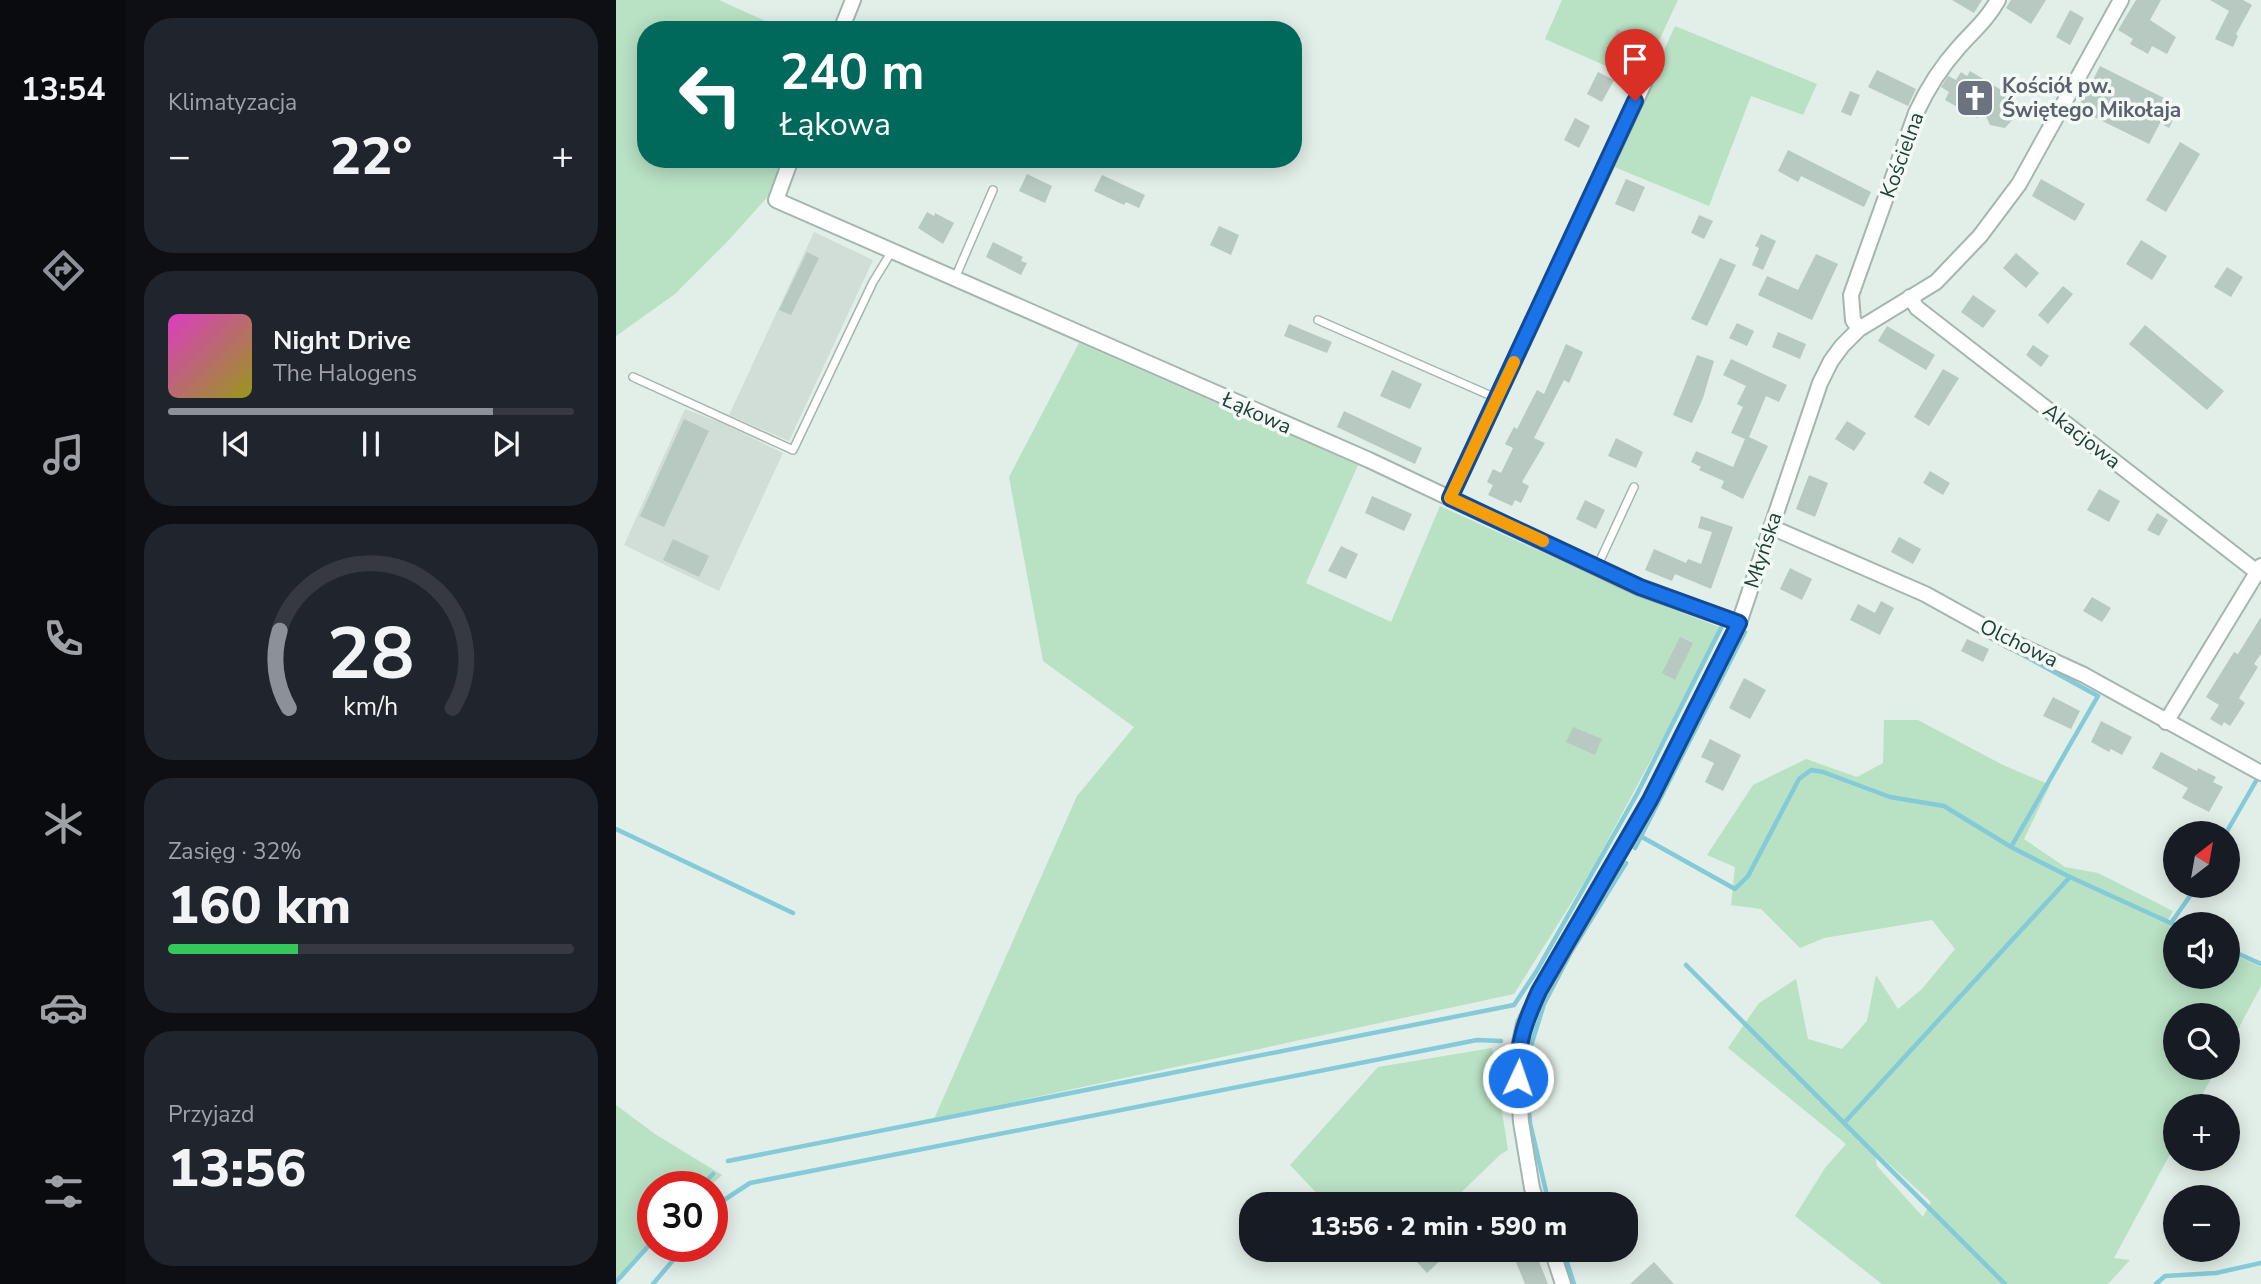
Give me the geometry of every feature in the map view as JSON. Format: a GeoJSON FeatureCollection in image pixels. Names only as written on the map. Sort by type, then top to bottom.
{"type":"FeatureCollection","features":[{"type":"Feature","properties":{"kind":"street"},"geometry":{"type":"LineString","coordinates":[[845,21],[853,0]]}},
{"type":"Feature","properties":{"kind":"street","name":"Kościelna"},"geometry":{"type":"LineString","coordinates":[[1859,329],[1853,320],[1851,295],[1916,113],[1925,93],[1948,60],[1986,20],[1998,0]]}},
{"type":"Feature","properties":{"kind":"street","name":"Młyńska"},"geometry":{"type":"LineString","coordinates":[[1533,1192],[1521,1122],[1517,1056],[1524,1024],[1539,991],[1650,800],[1739,623],[1820,383],[1842,346],[1859,329],[1936,282],[1980,236],[2019,184],[2121,0]]}},
{"type":"Feature","properties":{"kind":"street"},"geometry":{"type":"LineString","coordinates":[[1450,498],[1647,77]]}},
{"type":"Feature","properties":{"kind":"street","name":"Łąkowa"},"geometry":{"type":"LineString","coordinates":[[788,168],[776,200],[1369,460],[1640,587],[1739,623]]}},
{"type":"Feature","properties":{"kind":"street","name":"Akacjowa"},"geometry":{"type":"LineString","coordinates":[[1910,297],[1917,308],[2259,569]]}},
{"type":"Feature","properties":{"kind":"street","name":"Olchowa"},"geometry":{"type":"LineString","coordinates":[[1771,527],[1925,594],[2010,641],[2084,675],[2261,773]]}},
{"type":"Feature","properties":{"kind":"street"},"geometry":{"type":"LineString","coordinates":[[2166,722],[2259,569]]}},
{"type":"Feature","properties":{"kind":"street"},"geometry":{"type":"LineString","coordinates":[[1556,1262],[1563,1284]]}},
{"type":"Feature","properties":{"kind":"lane"},"geometry":{"type":"LineString","coordinates":[[954,278],[993,190]]}},
{"type":"Feature","properties":{"kind":"lane"},"geometry":{"type":"LineString","coordinates":[[633,377],[793,450],[873,282],[893,251]]}},
{"type":"Feature","properties":{"kind":"lane"},"geometry":{"type":"LineString","coordinates":[[1318,320],[1497,399]]}},
{"type":"Feature","properties":{"kind":"lane"},"geometry":{"type":"LineString","coordinates":[[1597,567],[1634,487]]}},
{"type":"Feature","properties":{"kind":"shaded area"},"geometry":{"type":"Polygon","coordinates":[[[814,232],[873,260],[789,441],[729,415],[814,232]]]}},
{"type":"Feature","properties":{"kind":"shaded area"},"geometry":{"type":"Polygon","coordinates":[[[685,409],[724,424],[783,453],[719,591],[624,545],[685,409]]]}},
{"type":"Feature","properties":{"kind":"green space"},"geometry":{"type":"Polygon","coordinates":[[[616,0],[719,0],[765,21],[637,21],[637,168],[781,168],[771,193],[727,242],[675,294],[616,336],[616,0]]]}},
{"type":"Feature","properties":{"kind":"green space"},"geometry":{"type":"Polygon","coordinates":[[[1562,0],[1678,0],[1640,81],[1545,39],[1562,0]]]}},
{"type":"Feature","properties":{"kind":"green space"},"geometry":{"type":"Polygon","coordinates":[[[1675,26],[1817,84],[1803,115],[1751,96],[1709,206],[1612,166],[1675,26]]]}},
{"type":"Feature","properties":{"kind":"green space"},"geometry":{"type":"Polygon","coordinates":[[[1079,343],[1358,465],[1306,583],[1391,622],[1440,506],[1638,596],[1722,628],[1590,873],[1514,994],[934,1119],[1077,796],[1134,727],[1043,661],[1009,477],[1079,343]]]}},
{"type":"Feature","properties":{"kind":"green space"},"geometry":{"type":"Polygon","coordinates":[[[1884,720],[1918,720],[2003,765],[2050,785],[2024,839],[2065,867],[2098,873],[2173,911],[2163,912],[2163,989],[2240,989],[2240,957],[2261,967],[2261,986],[2240,1025],[2240,1003],[2163,1003],[2163,1080],[2210,1080],[2203,1094],[2163,1094],[2163,1167],[2114,1258],[2130,1260],[2108,1284],[1882,1284],[1795,1216],[1825,1168],[1846,1144],[1728,1048],[1759,1003],[1796,979],[1808,1039],[1842,1049],[1867,1021],[1876,975],[1898,1009],[1922,989],[1955,949],[1932,920],[1824,938],[1800,948],[1761,909],[1731,905],[1735,867],[1707,855],[1753,785],[1806,759],[1857,777],[1883,763],[1884,720]],[[1874,1150],[1877,1166],[1923,1217],[1931,1202],[1874,1150]]]}},
{"type":"Feature","properties":{"kind":"green space"},"geometry":{"type":"Polygon","coordinates":[[[1492,1048],[1508,1150],[1461,1192],[1316,1192],[1290,1165],[1378,1067],[1492,1048]]]}},
{"type":"Feature","properties":{"kind":"green space"},"geometry":{"type":"Polygon","coordinates":[[[616,1105],[655,1134],[715,1171],[637,1171],[637,1260],[616,1281],[616,1105]]]}},
{"type":"Feature","properties":{"kind":"building"},"geometry":{"type":"Polygon","coordinates":[[[1952,0],[1982,0],[1974,13],[1952,0]]]}},
{"type":"Feature","properties":{"kind":"building"},"geometry":{"type":"Polygon","coordinates":[[[2011,0],[2046,0],[2031,24],[2006,8],[2011,0]]]}},
{"type":"Feature","properties":{"kind":"building"},"geometry":{"type":"Polygon","coordinates":[[[2136,0],[2161,0],[2150,20],[2176,37],[2167,54],[2152,46],[2148,54],[2130,44],[2133,39],[2118,30],[2136,0]]]}},
{"type":"Feature","properties":{"kind":"building"},"geometry":{"type":"Polygon","coordinates":[[[2210,0],[2243,0],[2252,5],[2236,34],[2238,36],[2233,47],[2215,39],[2229,11],[2210,0]]]}},
{"type":"Feature","properties":{"kind":"building"},"geometry":{"type":"Polygon","coordinates":[[[2070,10],[2084,18],[2070,45],[2056,37],[2070,10]]]}},
{"type":"Feature","properties":{"kind":"building"},"geometry":{"type":"Polygon","coordinates":[[[1617,29],[1632,36],[1621,59],[1608,53],[1617,29]]]}},
{"type":"Feature","properties":{"kind":"building"},"geometry":{"type":"Polygon","coordinates":[[[2100,66],[2180,106],[2169,128],[2160,123],[2149,144],[2078,109],[2100,66]]]}},
{"type":"Feature","properties":{"kind":"building"},"geometry":{"type":"Polygon","coordinates":[[[1877,70],[1916,89],[1908,106],[1868,87],[1877,70]]]}},
{"type":"Feature","properties":{"kind":"building","name":"Kościół pw. Świętego Mikołaja"},"geometry":{"type":"Polygon","coordinates":[[[1970,71],[2003,91],[2011,92],[2006,99],[2014,109],[2015,117],[2005,128],[1990,125],[1983,110],[1977,118],[1945,100],[1949,92],[1941,87],[1948,76],[1956,80],[1961,72],[1967,76],[1970,71]]]}},
{"type":"Feature","properties":{"kind":"building"},"geometry":{"type":"Polygon","coordinates":[[[1598,72],[1614,80],[1602,102],[1587,94],[1598,72]]]}},
{"type":"Feature","properties":{"kind":"building"},"geometry":{"type":"Polygon","coordinates":[[[1850,91],[1860,95],[1851,116],[1841,112],[1850,91]]]}},
{"type":"Feature","properties":{"kind":"building"},"geometry":{"type":"Polygon","coordinates":[[[1575,118],[1590,126],[1579,148],[1564,140],[1575,118]]]}},
{"type":"Feature","properties":{"kind":"building"},"geometry":{"type":"Polygon","coordinates":[[[2180,142],[2200,154],[2166,212],[2146,200],[2180,142]]]}},
{"type":"Feature","properties":{"kind":"building"},"geometry":{"type":"Polygon","coordinates":[[[1788,150],[1871,192],[1864,207],[1801,176],[1798,182],[1778,171],[1788,150]]]}},
{"type":"Feature","properties":{"kind":"building"},"geometry":{"type":"Polygon","coordinates":[[[1027,174],[1052,186],[1045,203],[1019,191],[1027,174]]]}},
{"type":"Feature","properties":{"kind":"building"},"geometry":{"type":"Polygon","coordinates":[[[1102,175],[1145,195],[1139,208],[1126,202],[1124,205],[1094,191],[1102,175]]]}},
{"type":"Feature","properties":{"kind":"building"},"geometry":{"type":"Polygon","coordinates":[[[1626,179],[1645,187],[1634,212],[1615,204],[1626,179]]]}},
{"type":"Feature","properties":{"kind":"building"},"geometry":{"type":"Polygon","coordinates":[[[2041,179],[2085,204],[2075,221],[2032,196],[2041,179]]]}},
{"type":"Feature","properties":{"kind":"building"},"geometry":{"type":"Polygon","coordinates":[[[927,212],[954,223],[943,244],[918,228],[927,212]]]}},
{"type":"Feature","properties":{"kind":"building"},"geometry":{"type":"Polygon","coordinates":[[[1699,215],[1713,221],[1704,239],[1691,233],[1699,215]]]}},
{"type":"Feature","properties":{"kind":"building"},"geometry":{"type":"Polygon","coordinates":[[[1219,226],[1239,235],[1231,255],[1210,245],[1219,226]]]}},
{"type":"Feature","properties":{"kind":"building"},"geometry":{"type":"Polygon","coordinates":[[[1761,234],[1776,241],[1763,270],[1752,265],[1759,248],[1755,246],[1761,234]]]}},
{"type":"Feature","properties":{"kind":"building"},"geometry":{"type":"Polygon","coordinates":[[[2141,240],[2167,256],[2152,280],[2126,264],[2141,240]]]}},
{"type":"Feature","properties":{"kind":"building"},"geometry":{"type":"Polygon","coordinates":[[[993,242],[1023,257],[1021,261],[1027,263],[1021,275],[986,257],[993,242]]]}},
{"type":"Feature","properties":{"kind":"building"},"geometry":{"type":"Polygon","coordinates":[[[807,252],[819,258],[791,315],[779,310],[807,252]]]}},
{"type":"Feature","properties":{"kind":"building"},"geometry":{"type":"Polygon","coordinates":[[[2016,253],[2039,273],[2026,288],[2003,268],[2016,253]]]}},
{"type":"Feature","properties":{"kind":"building"},"geometry":{"type":"Polygon","coordinates":[[[1816,254],[1838,264],[1812,320],[1758,295],[1767,276],[1798,290],[1816,254]]]}},
{"type":"Feature","properties":{"kind":"building"},"geometry":{"type":"Polygon","coordinates":[[[1720,258],[1736,265],[1707,326],[1691,319],[1720,258]]]}},
{"type":"Feature","properties":{"kind":"building"},"geometry":{"type":"Polygon","coordinates":[[[2227,267],[2243,277],[2231,297],[2214,287],[2227,267]]]}},
{"type":"Feature","properties":{"kind":"building"},"geometry":{"type":"Polygon","coordinates":[[[2063,286],[2073,294],[2048,324],[2038,315],[2063,286]]]}},
{"type":"Feature","properties":{"kind":"building"},"geometry":{"type":"Polygon","coordinates":[[[1973,295],[1996,311],[1983,328],[1961,312],[1973,295]]]}},
{"type":"Feature","properties":{"kind":"building"},"geometry":{"type":"Polygon","coordinates":[[[1737,323],[1754,331],[1747,346],[1729,338],[1737,323]]]}},
{"type":"Feature","properties":{"kind":"building"},"geometry":{"type":"Polygon","coordinates":[[[1289,324],[1332,342],[1327,353],[1284,336],[1289,324]]]}},
{"type":"Feature","properties":{"kind":"building"},"geometry":{"type":"Polygon","coordinates":[[[2145,325],[2224,391],[2207,410],[2129,344],[2145,325]]]}},
{"type":"Feature","properties":{"kind":"building"},"geometry":{"type":"Polygon","coordinates":[[[1887,326],[1935,355],[1926,370],[1878,341],[1887,326]]]}},
{"type":"Feature","properties":{"kind":"building"},"geometry":{"type":"Polygon","coordinates":[[[1778,332],[1806,344],[1800,359],[1772,347],[1778,332]]]}},
{"type":"Feature","properties":{"kind":"building"},"geometry":{"type":"Polygon","coordinates":[[[1566,344],[1583,352],[1569,383],[1564,380],[1534,438],[1545,443],[1522,482],[1529,486],[1521,503],[1515,500],[1512,506],[1488,495],[1493,485],[1487,482],[1493,469],[1501,473],[1513,448],[1505,444],[1514,427],[1517,429],[1537,390],[1544,394],[1566,344]]]}},
{"type":"Feature","properties":{"kind":"building"},"geometry":{"type":"Polygon","coordinates":[[[2033,345],[2049,356],[2041,367],[2026,355],[2033,345]]]}},
{"type":"Feature","properties":{"kind":"building"},"geometry":{"type":"Polygon","coordinates":[[[1697,355],[1714,361],[1692,423],[1673,415],[1697,355]]]}},
{"type":"Feature","properties":{"kind":"building"},"geometry":{"type":"Polygon","coordinates":[[[1731,359],[1787,385],[1779,402],[1766,396],[1749,437],[1768,446],[1743,499],[1721,488],[1724,481],[1699,470],[1701,467],[1691,462],[1696,451],[1733,467],[1745,439],[1731,433],[1743,407],[1737,404],[1746,386],[1723,375],[1731,359]]]}},
{"type":"Feature","properties":{"kind":"building"},"geometry":{"type":"Polygon","coordinates":[[[1943,369],[1959,378],[1929,426],[1914,417],[1943,369]]]}},
{"type":"Feature","properties":{"kind":"building"},"geometry":{"type":"Polygon","coordinates":[[[1392,370],[1422,384],[1410,409],[1380,396],[1392,370]]]}},
{"type":"Feature","properties":{"kind":"building"},"geometry":{"type":"Polygon","coordinates":[[[1344,411],[1422,448],[1415,464],[1337,427],[1344,411]]]}},
{"type":"Feature","properties":{"kind":"building"},"geometry":{"type":"Polygon","coordinates":[[[684,419],[709,431],[664,527],[640,516],[684,419]]]}},
{"type":"Feature","properties":{"kind":"building"},"geometry":{"type":"Polygon","coordinates":[[[1847,421],[1866,433],[1854,451],[1835,439],[1847,421]]]}},
{"type":"Feature","properties":{"kind":"building"},"geometry":{"type":"Polygon","coordinates":[[[1616,438],[1643,452],[1636,468],[1608,456],[1616,438]]]}},
{"type":"Feature","properties":{"kind":"building"},"geometry":{"type":"Polygon","coordinates":[[[1930,471],[1950,483],[1943,495],[1923,483],[1930,471]]]}},
{"type":"Feature","properties":{"kind":"building"},"geometry":{"type":"Polygon","coordinates":[[[1809,475],[1828,483],[1815,517],[1796,509],[1809,475]]]}},
{"type":"Feature","properties":{"kind":"building"},"geometry":{"type":"Polygon","coordinates":[[[2099,489],[2120,501],[2109,522],[2087,510],[2099,489]]]}},
{"type":"Feature","properties":{"kind":"building"},"geometry":{"type":"Polygon","coordinates":[[[1372,496],[1412,514],[1404,531],[1365,513],[1372,496]]]}},
{"type":"Feature","properties":{"kind":"building"},"geometry":{"type":"Polygon","coordinates":[[[1585,500],[1605,510],[1596,529],[1576,519],[1585,500]]]}},
{"type":"Feature","properties":{"kind":"building"},"geometry":{"type":"Polygon","coordinates":[[[2157,513],[2168,520],[2159,536],[2147,530],[2157,513]]]}},
{"type":"Feature","properties":{"kind":"building"},"geometry":{"type":"Polygon","coordinates":[[[1701,516],[1733,527],[1711,589],[1675,574],[1672,581],[1645,570],[1654,549],[1686,563],[1688,559],[1701,564],[1712,532],[1698,528],[1701,516]]]}},
{"type":"Feature","properties":{"kind":"building"},"geometry":{"type":"Polygon","coordinates":[[[1899,537],[1921,549],[1913,564],[1891,552],[1899,537]]]}},
{"type":"Feature","properties":{"kind":"building"},"geometry":{"type":"Polygon","coordinates":[[[673,539],[709,556],[699,577],[663,560],[673,539]]]}},
{"type":"Feature","properties":{"kind":"building"},"geometry":{"type":"Polygon","coordinates":[[[1341,546],[1358,554],[1346,579],[1328,571],[1341,546]]]}},
{"type":"Feature","properties":{"kind":"building"},"geometry":{"type":"Polygon","coordinates":[[[1790,568],[1812,579],[1802,600],[1780,589],[1790,568]]]}},
{"type":"Feature","properties":{"kind":"building"},"geometry":{"type":"Polygon","coordinates":[[[2092,597],[2111,608],[2102,622],[2083,611],[2092,597]]]}},
{"type":"Feature","properties":{"kind":"building"},"geometry":{"type":"Polygon","coordinates":[[[1881,601],[1894,608],[1880,635],[1850,620],[1858,604],[1875,613],[1881,601]]]}},
{"type":"Feature","properties":{"kind":"building"},"geometry":{"type":"Polygon","coordinates":[[[2261,617],[2261,654],[2254,664],[2258,667],[2239,698],[2245,703],[2230,726],[2224,722],[2222,726],[2210,719],[2219,705],[2206,697],[2234,652],[2238,654],[2261,617]]]}},
{"type":"Feature","properties":{"kind":"building"},"geometry":{"type":"Polygon","coordinates":[[[1680,637],[1693,643],[1675,680],[1662,673],[1680,637]]]}},
{"type":"Feature","properties":{"kind":"building"},"geometry":{"type":"Polygon","coordinates":[[[1967,639],[1989,649],[1983,662],[1961,651],[1967,639]]]}},
{"type":"Feature","properties":{"kind":"building"},"geometry":{"type":"Polygon","coordinates":[[[1744,678],[1766,690],[1750,719],[1729,708],[1744,678]]]}},
{"type":"Feature","properties":{"kind":"building"},"geometry":{"type":"Polygon","coordinates":[[[2053,697],[2080,711],[2071,729],[2043,716],[2053,697]]]}},
{"type":"Feature","properties":{"kind":"building"},"geometry":{"type":"Polygon","coordinates":[[[2101,721],[2132,737],[2122,755],[2111,749],[2109,752],[2091,742],[2101,721]]]}},
{"type":"Feature","properties":{"kind":"building"},"geometry":{"type":"Polygon","coordinates":[[[1573,727],[1602,739],[1595,755],[1566,742],[1573,727]]]}},
{"type":"Feature","properties":{"kind":"building"},"geometry":{"type":"Polygon","coordinates":[[[1710,739],[1741,755],[1723,791],[1705,782],[1714,763],[1701,757],[1710,739]]]}},
{"type":"Feature","properties":{"kind":"building"},"geometry":{"type":"Polygon","coordinates":[[[2161,752],[2197,771],[2198,768],[2216,777],[2213,782],[2223,787],[2209,812],[2182,798],[2188,788],[2152,768],[2161,752]]]}},
{"type":"Feature","properties":{"kind":"building"},"geometry":{"type":"Polygon","coordinates":[[[1417,1262],[1439,1262],[1427,1273],[1417,1262]]]}},
{"type":"Feature","properties":{"kind":"building"},"geometry":{"type":"Polygon","coordinates":[[[1516,1262],[1539,1262],[1548,1284],[1525,1284],[1516,1262]]]}},
{"type":"Feature","properties":{"kind":"building"},"geometry":{"type":"Polygon","coordinates":[[[1654,1262],[1674,1284],[1630,1284],[1654,1262]]]}},
{"type":"Feature","properties":{"kind":"waterway"},"geometry":{"type":"LineString","coordinates":[[728,1161],[1514,1005],[1536,972],[1637,794],[1721,628]]}},
{"type":"Feature","properties":{"kind":"waterway"},"geometry":{"type":"LineString","coordinates":[[1635,848],[1745,632]]}},
{"type":"Feature","properties":{"kind":"waterway"},"geometry":{"type":"LineString","coordinates":[[2011,847],[2098,696],[2012,649]]}},
{"type":"Feature","properties":{"kind":"waterway"},"geometry":{"type":"LineString","coordinates":[[1642,837],[1735,889],[1748,876],[1799,779],[1811,770],[1890,797],[1944,806],[2011,847],[2163,920]]}},
{"type":"Feature","properties":{"kind":"waterway"},"geometry":{"type":"LineString","coordinates":[[2233,821],[2256,781]]}},
{"type":"Feature","properties":{"kind":"waterway"},"geometry":{"type":"LineString","coordinates":[[616,829],[793,913]]}},
{"type":"Feature","properties":{"kind":"waterway"},"geometry":{"type":"LineString","coordinates":[[1546,1192],[1530,1123],[1525,1065],[1544,1004],[1571,952],[1626,863]]}},
{"type":"Feature","properties":{"kind":"waterway"},"geometry":{"type":"LineString","coordinates":[[1844,1123],[2070,877]]}},
{"type":"Feature","properties":{"kind":"waterway"},"geometry":{"type":"LineString","coordinates":[[2179,912],[2189,898]]}},
{"type":"Feature","properties":{"kind":"waterway"},"geometry":{"type":"LineString","coordinates":[[2240,954],[2261,964]]}},
{"type":"Feature","properties":{"kind":"waterway"},"geometry":{"type":"LineString","coordinates":[[1686,965],[2005,1284]]}},
{"type":"Feature","properties":{"kind":"waterway"},"geometry":{"type":"LineString","coordinates":[[728,1197],[750,1183],[1477,1040],[1501,1041]]}},
{"type":"Feature","properties":{"kind":"waterway"},"geometry":{"type":"LineString","coordinates":[[616,1282],[637,1259]]}},
{"type":"Feature","properties":{"kind":"waterway"},"geometry":{"type":"LineString","coordinates":[[653,1284],[672,1262]]}},
{"type":"Feature","properties":{"kind":"waterway"},"geometry":{"type":"LineString","coordinates":[[1567,1262],[1574,1284]]}},
{"type":"Feature","properties":{"kind":"waterway"},"geometry":{"type":"LineString","coordinates":[[2156,1284],[2165,1276],[2216,1273],[2261,1263]]}},
{"type":"Feature","properties":{"kind":"slow traffic"},"geometry":{"type":"LineString","coordinates":[[1514,362],[1450,498],[1543,541]]}},
{"type":"Feature","properties":{"kind":"place","name":"Kościół pw. Świętego Mikołaja"},"geometry":{"type":"Point","coordinates":[1975,98]}},
{"type":"Feature","properties":{"kind":"route"},"geometry":{"type":"LineString","coordinates":[[1518,1078],[1517,1056],[1524,1024],[1539,991],[1650,800],[1739,623],[1640,587],[1450,498],[1635,101]]}}]}
